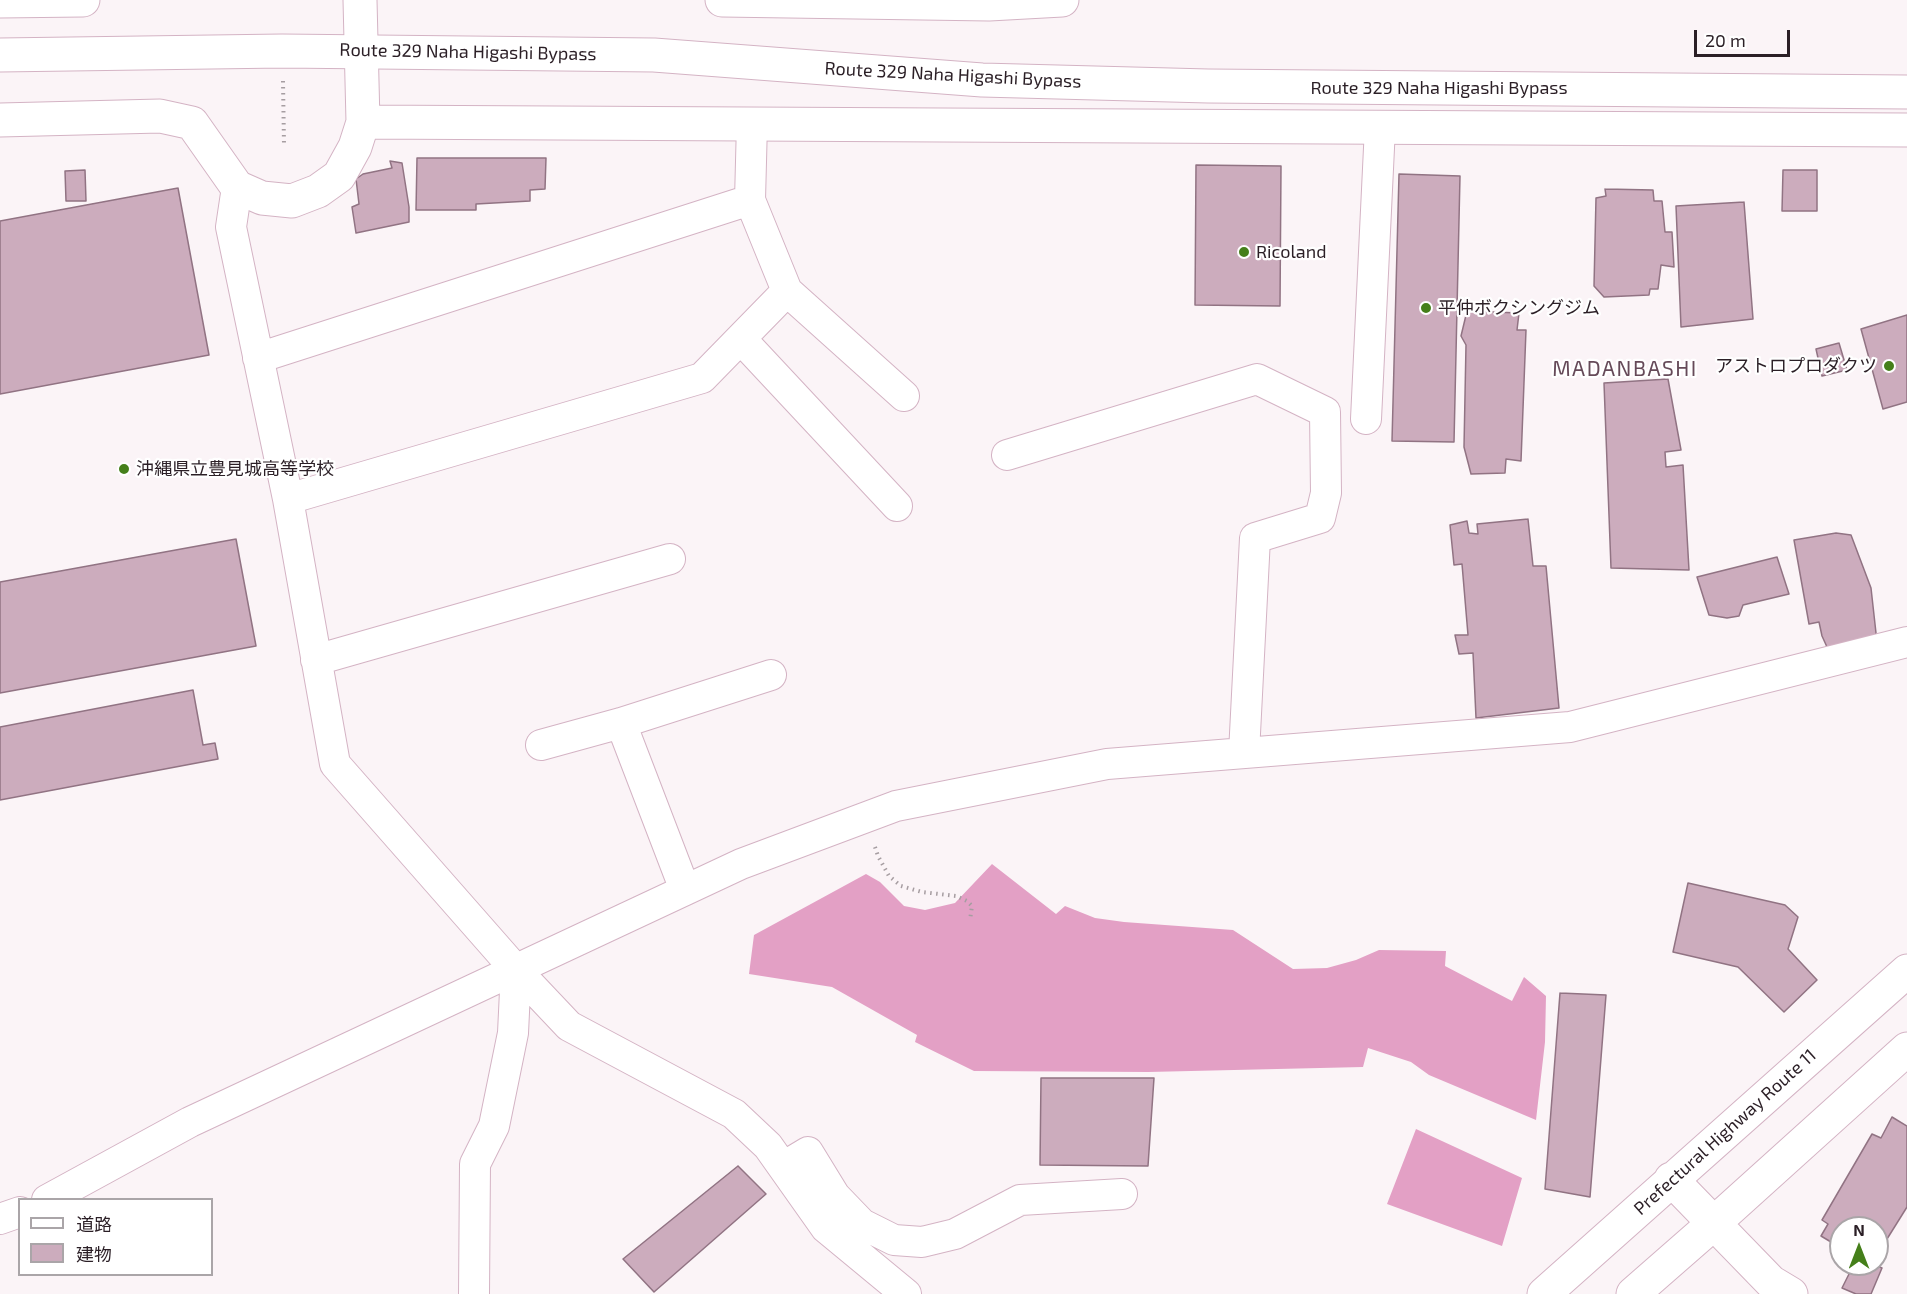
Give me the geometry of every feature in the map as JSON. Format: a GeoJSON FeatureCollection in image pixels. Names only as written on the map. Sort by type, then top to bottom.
{"type":"FeatureCollection","features":[{"type":"Feature","properties":{"kind":"main road"},"geometry":{"type":"LineString","coordinates":[[0,1],[82,0]]}},
{"type":"Feature","properties":{"kind":"main road"},"geometry":{"type":"LineString","coordinates":[[0,120],[160,116],[192,123],[237,187],[262,198],[292,201],[318,191],[339,176],[355,147],[363,122],[360,0]]}},
{"type":"Feature","properties":{"kind":"main road"},"geometry":{"type":"LineString","coordinates":[[722,0],[989,4],[1062,0]]}},
{"type":"Feature","properties":{"kind":"main road","name":"Route 329 Naha Higashi Bypass"},"geometry":{"type":"LineString","coordinates":[[0,55],[360,51],[654,55],[982,80],[1220,86],[1907,92]]}},
{"type":"Feature","properties":{"kind":"main road"},"geometry":{"type":"LineString","coordinates":[[363,122],[1907,130]]}},
{"type":"Feature","properties":{"kind":"main road","name":"Prefectural Highway Route 11"},"geometry":{"type":"LineString","coordinates":[[1544,1294],[1907,971]]}},
{"type":"Feature","properties":{"kind":"main road"},"geometry":{"type":"LineString","coordinates":[[1633,1294],[1907,1049]]}},
{"type":"Feature","properties":{"kind":"main road"},"geometry":{"type":"LineString","coordinates":[[1671,1179],[1772,1282],[1791,1294]]}},
{"type":"Feature","properties":{"kind":"street"},"geometry":{"type":"LineString","coordinates":[[752,123],[750,200],[787,291],[904,396]]}},
{"type":"Feature","properties":{"kind":"street"},"geometry":{"type":"LineString","coordinates":[[1366,419],[1380,127]]}},
{"type":"Feature","properties":{"kind":"street"},"geometry":{"type":"LineString","coordinates":[[237,187],[231,227],[288,499],[335,764],[516,970],[569,1026],[734,1114],[768,1146],[826,1228],[906,1294]]}},
{"type":"Feature","properties":{"kind":"street"},"geometry":{"type":"LineString","coordinates":[[258,358],[750,200]]}},
{"type":"Feature","properties":{"kind":"street"},"geometry":{"type":"LineString","coordinates":[[288,499],[702,378],[787,291]]}},
{"type":"Feature","properties":{"kind":"street"},"geometry":{"type":"LineString","coordinates":[[741,339],[897,506]]}},
{"type":"Feature","properties":{"kind":"street"},"geometry":{"type":"LineString","coordinates":[[1007,455],[1257,379],[1325,412],[1326,493],[1320,518],[1255,538],[1244,753]]}},
{"type":"Feature","properties":{"kind":"street"},"geometry":{"type":"LineString","coordinates":[[316,660],[670,560]]}},
{"type":"Feature","properties":{"kind":"street"},"geometry":{"type":"LineString","coordinates":[[51,1198],[190,1122],[741,864],[896,806],[1107,764],[1569,727],[1907,642]]}},
{"type":"Feature","properties":{"kind":"street"},"geometry":{"type":"LineString","coordinates":[[540,745],[621,723],[771,675]]}},
{"type":"Feature","properties":{"kind":"street"},"geometry":{"type":"LineString","coordinates":[[621,723],[685,890]]}},
{"type":"Feature","properties":{"kind":"street"},"geometry":{"type":"LineString","coordinates":[[474,1294],[475,1164],[494,1126],[513,1033],[516,970]]}},
{"type":"Feature","properties":{"kind":"street"},"geometry":{"type":"LineString","coordinates":[[783,1167],[808,1152],[835,1196],[862,1224],[894,1240],[922,1242],[956,1234],[1020,1200],[1122,1194]]}},
{"type":"Feature","properties":{"kind":"street"},"geometry":{"type":"LineString","coordinates":[[0,1219],[18,1213]]}},
{"type":"Feature","properties":{"kind":"path"},"geometry":{"type":"LineString","coordinates":[[282,77],[284,145]]}},
{"type":"Feature","properties":{"kind":"path"},"geometry":{"type":"LineString","coordinates":[[867,817],[878,856],[889,876],[901,886],[922,892],[956,896],[967,901],[972,906],[970,920]]}},
{"type":"Feature","properties":{"kind":"shaded area"},"geometry":{"type":"Polygon","coordinates":[[[992,864],[1056,914],[1065,906],[1095,918],[1233,930],[1293,969],[1327,968],[1356,960],[1379,950],[1446,951],[1445,966],[1512,1001],[1524,977],[1546,996],[1545,1042],[1536,1120],[1429,1075],[1411,1062],[1368,1048],[1363,1067],[1148,1072],[974,1071],[915,1042],[917,1035],[832,987],[749,974],[754,935],[866,874],[880,882],[904,906],[925,910],[955,903],[992,864]]]}},
{"type":"Feature","properties":{"kind":"shaded area"},"geometry":{"type":"Polygon","coordinates":[[[1416,1129],[1522,1178],[1502,1246],[1387,1204],[1416,1129]]]}},
{"type":"Feature","properties":{"kind":"building"},"geometry":{"type":"Polygon","coordinates":[[[417,158],[546,158],[545,189],[530,190],[530,201],[476,204],[476,210],[416,210],[417,158]]]}},
{"type":"Feature","properties":{"kind":"building"},"geometry":{"type":"Polygon","coordinates":[[[390,161],[402,163],[409,222],[356,233],[352,207],[359,204],[356,179],[363,174],[392,168],[390,161]]]}},
{"type":"Feature","properties":{"kind":"building"},"geometry":{"type":"Polygon","coordinates":[[[1196,165],[1281,166],[1280,306],[1195,305],[1196,165]]]}},
{"type":"Feature","properties":{"kind":"building"},"geometry":{"type":"Polygon","coordinates":[[[85,170],[86,201],[66,201],[65,171],[85,170]]]}},
{"type":"Feature","properties":{"kind":"building"},"geometry":{"type":"Polygon","coordinates":[[[1783,170],[1817,170],[1817,211],[1782,211],[1783,170]]]}},
{"type":"Feature","properties":{"kind":"building","name":"平仲ボクシングジム"},"geometry":{"type":"Polygon","coordinates":[[[1399,174],[1460,176],[1454,442],[1392,441],[1399,174]]]}},
{"type":"Feature","properties":{"kind":"building"},"geometry":{"type":"Polygon","coordinates":[[[178,188],[209,355],[0,394],[0,221],[178,188]]]}},
{"type":"Feature","properties":{"kind":"building"},"geometry":{"type":"Polygon","coordinates":[[[1605,189],[1653,190],[1654,201],[1662,201],[1665,232],[1672,232],[1674,267],[1661,265],[1658,289],[1650,289],[1649,295],[1604,297],[1594,286],[1596,198],[1606,196],[1605,189]]]}},
{"type":"Feature","properties":{"kind":"building"},"geometry":{"type":"Polygon","coordinates":[[[1744,202],[1753,319],[1681,327],[1676,206],[1744,202]]]}},
{"type":"Feature","properties":{"kind":"building"},"geometry":{"type":"Polygon","coordinates":[[[1467,311],[1519,313],[1517,330],[1526,330],[1521,461],[1506,459],[1505,473],[1471,474],[1464,447],[1466,345],[1461,336],[1467,311]]]}},
{"type":"Feature","properties":{"kind":"building","name":"アストロプロダクツ"},"geometry":{"type":"Polygon","coordinates":[[[1907,315],[1907,402],[1883,409],[1861,329],[1907,315]]]}},
{"type":"Feature","properties":{"kind":"building"},"geometry":{"type":"Polygon","coordinates":[[[1839,343],[1847,370],[1822,376],[1816,349],[1839,343]]]}},
{"type":"Feature","properties":{"kind":"building"},"geometry":{"type":"Polygon","coordinates":[[[1668,379],[1681,450],[1665,452],[1666,467],[1683,465],[1689,570],[1611,568],[1604,383],[1668,379]]]}},
{"type":"Feature","properties":{"kind":"building"},"geometry":{"type":"Polygon","coordinates":[[[1528,519],[1533,566],[1546,566],[1559,708],[1476,718],[1473,653],[1459,654],[1455,635],[1468,635],[1462,564],[1454,565],[1450,525],[1467,521],[1469,533],[1478,534],[1477,524],[1528,519]]]}},
{"type":"Feature","properties":{"kind":"building"},"geometry":{"type":"Polygon","coordinates":[[[1836,533],[1851,535],[1871,588],[1876,633],[1872,643],[1839,649],[1827,647],[1819,622],[1809,624],[1794,540],[1836,533]]]}},
{"type":"Feature","properties":{"kind":"building"},"geometry":{"type":"Polygon","coordinates":[[[236,539],[256,646],[0,693],[0,582],[236,539]]]}},
{"type":"Feature","properties":{"kind":"building"},"geometry":{"type":"Polygon","coordinates":[[[1777,557],[1789,594],[1743,605],[1739,616],[1727,618],[1709,615],[1697,577],[1777,557]]]}},
{"type":"Feature","properties":{"kind":"building"},"geometry":{"type":"Polygon","coordinates":[[[193,690],[203,745],[215,743],[218,759],[0,800],[0,727],[193,690]]]}},
{"type":"Feature","properties":{"kind":"building"},"geometry":{"type":"Polygon","coordinates":[[[1688,883],[1785,905],[1798,917],[1788,949],[1817,980],[1784,1012],[1738,967],[1673,952],[1688,883]]]}},
{"type":"Feature","properties":{"kind":"building"},"geometry":{"type":"Polygon","coordinates":[[[1560,993],[1606,995],[1590,1197],[1545,1189],[1560,993]]]}},
{"type":"Feature","properties":{"kind":"building"},"geometry":{"type":"Polygon","coordinates":[[[1041,1078],[1154,1078],[1148,1166],[1040,1165],[1041,1078]]]}},
{"type":"Feature","properties":{"kind":"building"},"geometry":{"type":"Polygon","coordinates":[[[1892,1117],[1907,1126],[1907,1207],[1889,1236],[1889,1216],[1829,1216],[1829,1241],[1821,1236],[1828,1224],[1822,1220],[1872,1134],[1881,1138],[1892,1117]]]}},
{"type":"Feature","properties":{"kind":"building"},"geometry":{"type":"Polygon","coordinates":[[[738,1166],[766,1194],[654,1292],[623,1259],[738,1166]]]}},
{"type":"Feature","properties":{"kind":"building"},"geometry":{"type":"Polygon","coordinates":[[[1848,1276],[1879,1276],[1871,1294],[1856,1294],[1842,1288],[1848,1276]]]}},
{"type":"Feature","properties":{"kind":"place","name":"Ricoland"},"geometry":{"type":"Point","coordinates":[1244,252]}},
{"type":"Feature","properties":{"kind":"place","name":"平仲ボクシングジム"},"geometry":{"type":"Point","coordinates":[1426,308]}},
{"type":"Feature","properties":{"kind":"place","name":"アストロプロダクツ"},"geometry":{"type":"Point","coordinates":[1889,366]}},
{"type":"Feature","properties":{"kind":"place","name":"沖縄県立豊見城高等学校"},"geometry":{"type":"Point","coordinates":[124,469]}},
{"type":"Feature","properties":{"kind":"district","name":"MADANBASHI"},"geometry":{"type":"Point","coordinates":[1625,369]}}]}
